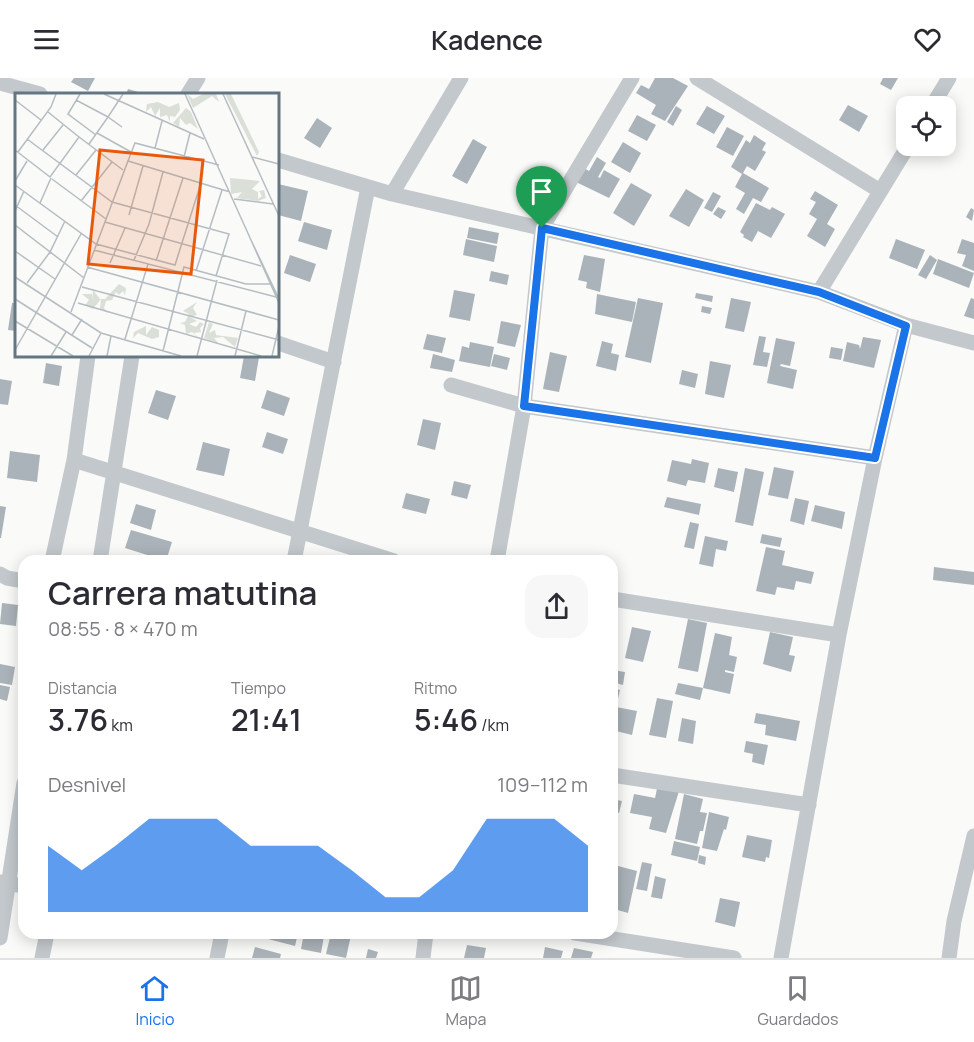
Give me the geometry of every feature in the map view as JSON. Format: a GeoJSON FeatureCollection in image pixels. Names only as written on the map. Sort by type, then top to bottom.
{"type":"FeatureCollection","features":[{"type":"Feature","properties":{"kind":"street"},"geometry":{"type":"LineString","coordinates":[[189,93],[198,78]]}},
{"type":"Feature","properties":{"kind":"street"},"geometry":{"type":"LineString","coordinates":[[392,194],[461,78]]}},
{"type":"Feature","properties":{"kind":"street"},"geometry":{"type":"LineString","coordinates":[[498,555],[524,406],[542,228],[632,78]]}},
{"type":"Feature","properties":{"kind":"street"},"geometry":{"type":"LineString","coordinates":[[697,78],[880,191]]}},
{"type":"Feature","properties":{"kind":"street"},"geometry":{"type":"LineString","coordinates":[[938,96],[950,78]]}},
{"type":"Feature","properties":{"kind":"street"},"geometry":{"type":"LineString","coordinates":[[0,84],[36,93]]}},
{"type":"Feature","properties":{"kind":"street"},"geometry":{"type":"LineString","coordinates":[[819,292],[902,156]]}},
{"type":"Feature","properties":{"kind":"street"},"geometry":{"type":"LineString","coordinates":[[279,160],[392,194],[819,292],[906,326],[974,344]]}},
{"type":"Feature","properties":{"kind":"street"},"geometry":{"type":"LineString","coordinates":[[295,555],[368,188]]}},
{"type":"Feature","properties":{"kind":"street"},"geometry":{"type":"LineString","coordinates":[[781,958],[839,635],[875,458],[906,326]]}},
{"type":"Feature","properties":{"kind":"street"},"geometry":{"type":"LineString","coordinates":[[279,343],[334,362]]}},
{"type":"Feature","properties":{"kind":"street"},"geometry":{"type":"LineString","coordinates":[[53,555],[74,460],[88,357]]}},
{"type":"Feature","properties":{"kind":"street"},"geometry":{"type":"LineString","coordinates":[[101,555],[132,357]]}},
{"type":"Feature","properties":{"kind":"street"},"geometry":{"type":"LineString","coordinates":[[451,385],[524,406],[875,458]]}},
{"type":"Feature","properties":{"kind":"street"},"geometry":{"type":"LineString","coordinates":[[74,460],[375,555]]}},
{"type":"Feature","properties":{"kind":"street"},"geometry":{"type":"LineString","coordinates":[[0,574],[18,580]]}},
{"type":"Feature","properties":{"kind":"street"},"geometry":{"type":"LineString","coordinates":[[618,600],[839,635]]}},
{"type":"Feature","properties":{"kind":"street"},"geometry":{"type":"LineString","coordinates":[[618,776],[808,805]]}},
{"type":"Feature","properties":{"kind":"street"},"geometry":{"type":"LineString","coordinates":[[0,938],[4,882],[18,813]]}},
{"type":"Feature","properties":{"kind":"street"},"geometry":{"type":"LineString","coordinates":[[949,958],[954,921],[974,836]]}},
{"type":"Feature","properties":{"kind":"street"},"geometry":{"type":"LineString","coordinates":[[42,958],[46,939]]}},
{"type":"Feature","properties":{"kind":"street"},"geometry":{"type":"LineString","coordinates":[[217,958],[221,939]]}},
{"type":"Feature","properties":{"kind":"street"},"geometry":{"type":"LineString","coordinates":[[423,958],[425,939]]}},
{"type":"Feature","properties":{"kind":"street"},"geometry":{"type":"LineString","coordinates":[[613,939],[734,958]]}},
{"type":"Feature","properties":{"kind":"building"},"geometry":{"type":"Polygon","coordinates":[[[74,78],[95,78],[88,91],[71,82],[74,78]]]}},
{"type":"Feature","properties":{"kind":"building"},"geometry":{"type":"Polygon","coordinates":[[[655,78],[673,78],[688,86],[665,121],[651,114],[656,105],[636,93],[641,85],[649,89],[655,78]]]}},
{"type":"Feature","properties":{"kind":"building"},"geometry":{"type":"Polygon","coordinates":[[[883,78],[898,78],[891,90],[880,84],[883,78]]]}},
{"type":"Feature","properties":{"kind":"building"},"geometry":{"type":"Polygon","coordinates":[[[128,89],[142,93],[126,93],[128,89]]]}},
{"type":"Feature","properties":{"kind":"building"},"geometry":{"type":"Polygon","coordinates":[[[848,105],[868,116],[859,132],[839,120],[848,105]]]}},
{"type":"Feature","properties":{"kind":"building"},"geometry":{"type":"Polygon","coordinates":[[[676,106],[682,110],[673,126],[667,122],[676,106]]]}},
{"type":"Feature","properties":{"kind":"building"},"geometry":{"type":"Polygon","coordinates":[[[707,106],[725,116],[714,134],[696,124],[707,106]]]}},
{"type":"Feature","properties":{"kind":"building"},"geometry":{"type":"Polygon","coordinates":[[[637,115],[656,125],[647,141],[628,131],[637,115]]]}},
{"type":"Feature","properties":{"kind":"building"},"geometry":{"type":"Polygon","coordinates":[[[317,118],[332,128],[320,148],[304,138],[317,118]]]}},
{"type":"Feature","properties":{"kind":"building"},"geometry":{"type":"Polygon","coordinates":[[[727,127],[744,136],[733,156],[716,147],[727,127]]]}},
{"type":"Feature","properties":{"kind":"building"},"geometry":{"type":"Polygon","coordinates":[[[754,135],[766,143],[762,150],[766,152],[755,171],[747,166],[743,173],[769,188],[761,202],[753,198],[744,214],[736,209],[745,193],[735,187],[742,174],[731,167],[746,140],[750,143],[754,135]]]}},
{"type":"Feature","properties":{"kind":"building"},"geometry":{"type":"Polygon","coordinates":[[[473,139],[487,147],[467,184],[452,176],[473,139]]]}},
{"type":"Feature","properties":{"kind":"building"},"geometry":{"type":"Polygon","coordinates":[[[623,142],[641,153],[630,173],[611,162],[623,142]]]}},
{"type":"Feature","properties":{"kind":"building"},"geometry":{"type":"Polygon","coordinates":[[[597,157],[606,163],[598,177],[600,178],[604,170],[620,179],[609,198],[576,182],[584,168],[589,171],[597,157]]]}},
{"type":"Feature","properties":{"kind":"building"},"geometry":{"type":"Polygon","coordinates":[[[631,183],[652,195],[634,226],[613,213],[631,183]]]}},
{"type":"Feature","properties":{"kind":"building"},"geometry":{"type":"Polygon","coordinates":[[[279,184],[308,191],[301,221],[279,215],[279,184]]]}},
{"type":"Feature","properties":{"kind":"building"},"geometry":{"type":"Polygon","coordinates":[[[686,189],[704,200],[689,227],[669,216],[686,189]]]}},
{"type":"Feature","properties":{"kind":"building"},"geometry":{"type":"Polygon","coordinates":[[[815,191],[838,205],[827,224],[835,229],[825,247],[807,236],[817,219],[809,214],[816,202],[810,199],[815,191]]]}},
{"type":"Feature","properties":{"kind":"building"},"geometry":{"type":"Polygon","coordinates":[[[713,192],[721,196],[712,212],[704,208],[713,192]]]}},
{"type":"Feature","properties":{"kind":"building"},"geometry":{"type":"Polygon","coordinates":[[[756,203],[770,210],[772,207],[785,214],[771,238],[758,231],[752,242],[743,237],[744,235],[740,232],[756,203]]]}},
{"type":"Feature","properties":{"kind":"building"},"geometry":{"type":"Polygon","coordinates":[[[718,207],[726,211],[721,219],[713,214],[718,207]]]}},
{"type":"Feature","properties":{"kind":"building"},"geometry":{"type":"Polygon","coordinates":[[[971,208],[974,210],[972,221],[966,217],[971,208]]]}},
{"type":"Feature","properties":{"kind":"building"},"geometry":{"type":"Polygon","coordinates":[[[304,222],[332,230],[327,250],[298,241],[304,222]]]}},
{"type":"Feature","properties":{"kind":"building"},"geometry":{"type":"Polygon","coordinates":[[[469,227],[499,233],[497,244],[467,238],[469,227]]]}},
{"type":"Feature","properties":{"kind":"building"},"geometry":{"type":"Polygon","coordinates":[[[466,239],[497,246],[494,262],[463,255],[466,239]]]}},
{"type":"Feature","properties":{"kind":"building"},"geometry":{"type":"Polygon","coordinates":[[[896,239],[925,250],[917,269],[889,258],[896,239]]]}},
{"type":"Feature","properties":{"kind":"building"},"geometry":{"type":"Polygon","coordinates":[[[962,239],[974,243],[974,271],[962,266],[966,255],[957,253],[962,239]]]}},
{"type":"Feature","properties":{"kind":"building"},"geometry":{"type":"Polygon","coordinates":[[[290,255],[316,264],[310,282],[284,273],[290,255]]]}},
{"type":"Feature","properties":{"kind":"building"},"geometry":{"type":"Polygon","coordinates":[[[584,255],[605,259],[600,292],[586,288],[587,282],[578,280],[584,255]]]}},
{"type":"Feature","properties":{"kind":"building"},"geometry":{"type":"Polygon","coordinates":[[[930,255],[937,260],[926,279],[918,275],[930,255]]]}},
{"type":"Feature","properties":{"kind":"building"},"geometry":{"type":"Polygon","coordinates":[[[938,259],[974,273],[969,288],[933,274],[938,259]]]}},
{"type":"Feature","properties":{"kind":"building"},"geometry":{"type":"Polygon","coordinates":[[[491,271],[509,275],[507,285],[489,281],[491,271]]]}},
{"type":"Feature","properties":{"kind":"building"},"geometry":{"type":"Polygon","coordinates":[[[454,290],[475,294],[470,321],[449,317],[454,290]]]}},
{"type":"Feature","properties":{"kind":"building"},"geometry":{"type":"Polygon","coordinates":[[[696,293],[713,296],[712,302],[695,298],[696,293]]]}},
{"type":"Feature","properties":{"kind":"building"},"geometry":{"type":"Polygon","coordinates":[[[597,294],[636,302],[632,322],[595,314],[597,294]]]}},
{"type":"Feature","properties":{"kind":"building"},"geometry":{"type":"Polygon","coordinates":[[[638,298],[663,303],[651,363],[625,357],[638,298]]]}},
{"type":"Feature","properties":{"kind":"building"},"geometry":{"type":"Polygon","coordinates":[[[731,298],[751,302],[744,332],[725,328],[731,298]]]}},
{"type":"Feature","properties":{"kind":"building"},"geometry":{"type":"Polygon","coordinates":[[[971,298],[974,299],[974,319],[964,316],[971,298]]]}},
{"type":"Feature","properties":{"kind":"building"},"geometry":{"type":"Polygon","coordinates":[[[12,303],[15,303],[15,331],[8,330],[12,303]]]}},
{"type":"Feature","properties":{"kind":"building"},"geometry":{"type":"Polygon","coordinates":[[[702,306],[712,308],[710,314],[701,312],[702,306]]]}},
{"type":"Feature","properties":{"kind":"building"},"geometry":{"type":"Polygon","coordinates":[[[501,321],[521,325],[515,347],[497,343],[501,321]]]}},
{"type":"Feature","properties":{"kind":"building"},"geometry":{"type":"Polygon","coordinates":[[[427,334],[446,338],[442,353],[423,349],[427,334]]]}},
{"type":"Feature","properties":{"kind":"building"},"geometry":{"type":"Polygon","coordinates":[[[759,336],[766,337],[763,352],[770,353],[767,367],[753,365],[759,336]]]}},
{"type":"Feature","properties":{"kind":"building"},"geometry":{"type":"Polygon","coordinates":[[[863,337],[881,340],[874,368],[843,361],[847,342],[859,345],[860,349],[863,337]]]}},
{"type":"Feature","properties":{"kind":"building"},"geometry":{"type":"Polygon","coordinates":[[[776,338],[795,342],[790,366],[781,364],[780,366],[797,370],[793,389],[767,383],[776,338]]]}},
{"type":"Feature","properties":{"kind":"building"},"geometry":{"type":"Polygon","coordinates":[[[602,341],[613,344],[611,353],[619,355],[616,371],[596,366],[602,341]]]}},
{"type":"Feature","properties":{"kind":"building"},"geometry":{"type":"Polygon","coordinates":[[[470,342],[494,347],[490,367],[459,361],[462,346],[469,348],[470,342]]]}},
{"type":"Feature","properties":{"kind":"building"},"geometry":{"type":"Polygon","coordinates":[[[831,347],[843,349],[841,360],[829,358],[831,347]]]}},
{"type":"Feature","properties":{"kind":"building"},"geometry":{"type":"Polygon","coordinates":[[[550,352],[567,356],[559,392],[543,389],[550,352]]]}},
{"type":"Feature","properties":{"kind":"building"},"geometry":{"type":"Polygon","coordinates":[[[433,354],[455,360],[452,372],[430,368],[433,354]]]}},
{"type":"Feature","properties":{"kind":"building"},"geometry":{"type":"Polygon","coordinates":[[[494,354],[510,358],[507,370],[491,366],[494,354]]]}},
{"type":"Feature","properties":{"kind":"building"},"geometry":{"type":"Polygon","coordinates":[[[244,357],[259,357],[255,381],[240,378],[244,357]]]}},
{"type":"Feature","properties":{"kind":"building"},"geometry":{"type":"Polygon","coordinates":[[[710,361],[731,365],[724,398],[705,394],[710,361]]]}},
{"type":"Feature","properties":{"kind":"building"},"geometry":{"type":"Polygon","coordinates":[[[46,363],[62,366],[59,386],[43,383],[46,363]]]}},
{"type":"Feature","properties":{"kind":"building"},"geometry":{"type":"Polygon","coordinates":[[[682,370],[698,374],[695,388],[679,384],[682,370]]]}},
{"type":"Feature","properties":{"kind":"building"},"geometry":{"type":"Polygon","coordinates":[[[0,379],[12,381],[8,405],[0,404],[0,379]]]}},
{"type":"Feature","properties":{"kind":"building"},"geometry":{"type":"Polygon","coordinates":[[[156,390],[176,396],[168,420],[148,413],[156,390]]]}},
{"type":"Feature","properties":{"kind":"building"},"geometry":{"type":"Polygon","coordinates":[[[267,390],[290,398],[284,416],[261,408],[267,390]]]}},
{"type":"Feature","properties":{"kind":"building"},"geometry":{"type":"Polygon","coordinates":[[[423,419],[441,423],[435,450],[417,445],[423,419]]]}},
{"type":"Feature","properties":{"kind":"building"},"geometry":{"type":"Polygon","coordinates":[[[267,432],[288,439],[283,454],[262,447],[267,432]]]}},
{"type":"Feature","properties":{"kind":"building"},"geometry":{"type":"Polygon","coordinates":[[[203,442],[230,449],[224,476],[196,470],[203,442]]]}},
{"type":"Feature","properties":{"kind":"building"},"geometry":{"type":"Polygon","coordinates":[[[10,451],[40,455],[37,482],[7,478],[10,451]]]}},
{"type":"Feature","properties":{"kind":"building"},"geometry":{"type":"Polygon","coordinates":[[[692,459],[709,463],[705,483],[688,480],[686,486],[667,481],[672,460],[691,464],[692,459]]]}},
{"type":"Feature","properties":{"kind":"building"},"geometry":{"type":"Polygon","coordinates":[[[774,467],[794,471],[788,499],[768,495],[774,467]]]}},
{"type":"Feature","properties":{"kind":"building"},"geometry":{"type":"Polygon","coordinates":[[[718,468],[738,472],[734,492],[714,487],[718,468]]]}},
{"type":"Feature","properties":{"kind":"building"},"geometry":{"type":"Polygon","coordinates":[[[745,468],[764,472],[753,526],[735,522],[745,468]]]}},
{"type":"Feature","properties":{"kind":"building"},"geometry":{"type":"Polygon","coordinates":[[[454,481],[471,485],[467,499],[451,495],[454,481]]]}},
{"type":"Feature","properties":{"kind":"building"},"geometry":{"type":"Polygon","coordinates":[[[406,493],[430,499],[426,514],[402,508],[406,493]]]}},
{"type":"Feature","properties":{"kind":"building"},"geometry":{"type":"Polygon","coordinates":[[[667,497],[701,504],[699,515],[664,507],[667,497]]]}},
{"type":"Feature","properties":{"kind":"building"},"geometry":{"type":"Polygon","coordinates":[[[795,498],[809,501],[804,525],[790,521],[795,498]]]}},
{"type":"Feature","properties":{"kind":"building"},"geometry":{"type":"Polygon","coordinates":[[[136,504],[156,510],[151,530],[130,523],[136,504]]]}},
{"type":"Feature","properties":{"kind":"building"},"geometry":{"type":"Polygon","coordinates":[[[815,505],[845,512],[842,529],[811,521],[815,505]]]}},
{"type":"Feature","properties":{"kind":"building"},"geometry":{"type":"Polygon","coordinates":[[[0,506],[6,507],[1,538],[0,538],[0,506]]]}},
{"type":"Feature","properties":{"kind":"building"},"geometry":{"type":"Polygon","coordinates":[[[690,522],[699,524],[694,549],[684,547],[690,522]]]}},
{"type":"Feature","properties":{"kind":"building"},"geometry":{"type":"Polygon","coordinates":[[[131,530],[172,542],[168,555],[147,555],[125,548],[131,530]]]}},
{"type":"Feature","properties":{"kind":"building"},"geometry":{"type":"Polygon","coordinates":[[[762,534],[782,538],[780,547],[760,543],[762,534]]]}},
{"type":"Feature","properties":{"kind":"building"},"geometry":{"type":"Polygon","coordinates":[[[705,536],[728,541],[726,551],[716,549],[713,567],[699,564],[705,536]]]}},
{"type":"Feature","properties":{"kind":"building"},"geometry":{"type":"Polygon","coordinates":[[[766,547],[785,551],[782,565],[814,572],[811,584],[796,581],[794,590],[777,587],[775,595],[756,591],[766,547]]]}},
{"type":"Feature","properties":{"kind":"building"},"geometry":{"type":"Polygon","coordinates":[[[934,567],[974,572],[974,585],[933,580],[934,567]]]}},
{"type":"Feature","properties":{"kind":"building"},"geometry":{"type":"Polygon","coordinates":[[[2,603],[18,605],[16,626],[0,624],[2,603]]]}},
{"type":"Feature","properties":{"kind":"building"},"geometry":{"type":"Polygon","coordinates":[[[688,619],[707,623],[698,672],[678,668],[688,619]]]}},
{"type":"Feature","properties":{"kind":"building"},"geometry":{"type":"Polygon","coordinates":[[[632,627],[651,631],[643,662],[625,658],[632,627]]]}},
{"type":"Feature","properties":{"kind":"building"},"geometry":{"type":"Polygon","coordinates":[[[770,632],[793,637],[789,655],[795,656],[791,672],[763,664],[770,632]]]}},
{"type":"Feature","properties":{"kind":"building"},"geometry":{"type":"Polygon","coordinates":[[[715,633],[732,637],[729,655],[737,657],[734,672],[725,670],[725,672],[734,674],[730,694],[703,688],[715,633]]]}},
{"type":"Feature","properties":{"kind":"building"},"geometry":{"type":"Polygon","coordinates":[[[0,664],[15,667],[12,685],[0,683],[0,664]]]}},
{"type":"Feature","properties":{"kind":"building"},"geometry":{"type":"Polygon","coordinates":[[[618,671],[625,672],[623,685],[618,684],[618,671]]]}},
{"type":"Feature","properties":{"kind":"building"},"geometry":{"type":"Polygon","coordinates":[[[678,683],[703,688],[700,700],[675,694],[678,683]]]}},
{"type":"Feature","properties":{"kind":"building"},"geometry":{"type":"Polygon","coordinates":[[[0,685],[10,687],[7,701],[0,699],[0,685]]]}},
{"type":"Feature","properties":{"kind":"building"},"geometry":{"type":"Polygon","coordinates":[[[657,698],[673,701],[666,738],[649,735],[657,698]]]}},
{"type":"Feature","properties":{"kind":"building"},"geometry":{"type":"Polygon","coordinates":[[[618,707],[637,711],[632,735],[618,732],[618,707]]]}},
{"type":"Feature","properties":{"kind":"building"},"geometry":{"type":"Polygon","coordinates":[[[756,713],[800,721],[796,741],[765,735],[766,725],[754,723],[756,713]]]}},
{"type":"Feature","properties":{"kind":"building"},"geometry":{"type":"Polygon","coordinates":[[[682,718],[696,721],[693,744],[678,741],[682,718]]]}},
{"type":"Feature","properties":{"kind":"building"},"geometry":{"type":"Polygon","coordinates":[[[746,741],[768,745],[764,765],[752,762],[753,754],[744,752],[746,741]]]}},
{"type":"Feature","properties":{"kind":"building"},"geometry":{"type":"Polygon","coordinates":[[[658,784],[680,788],[666,833],[649,829],[652,817],[630,813],[634,794],[655,798],[658,784]]]}},
{"type":"Feature","properties":{"kind":"building"},"geometry":{"type":"Polygon","coordinates":[[[684,794],[703,799],[700,812],[707,813],[697,844],[675,839],[684,794]]]}},
{"type":"Feature","properties":{"kind":"building"},"geometry":{"type":"Polygon","coordinates":[[[618,800],[622,801],[618,813],[618,800]]]}},
{"type":"Feature","properties":{"kind":"building"},"geometry":{"type":"Polygon","coordinates":[[[709,812],[729,817],[717,851],[702,848],[709,812]]]}},
{"type":"Feature","properties":{"kind":"building"},"geometry":{"type":"Polygon","coordinates":[[[747,835],[772,840],[769,858],[766,857],[765,862],[742,857],[747,835]]]}},
{"type":"Feature","properties":{"kind":"building"},"geometry":{"type":"Polygon","coordinates":[[[674,841],[700,847],[697,861],[671,855],[674,841]]]}},
{"type":"Feature","properties":{"kind":"building"},"geometry":{"type":"Polygon","coordinates":[[[699,855],[706,857],[705,865],[698,863],[699,855]]]}},
{"type":"Feature","properties":{"kind":"building"},"geometry":{"type":"Polygon","coordinates":[[[642,862],[652,864],[647,891],[636,889],[642,862]]]}},
{"type":"Feature","properties":{"kind":"building"},"geometry":{"type":"Polygon","coordinates":[[[618,866],[637,871],[628,913],[618,910],[618,866]]]}},
{"type":"Feature","properties":{"kind":"building"},"geometry":{"type":"Polygon","coordinates":[[[655,876],[666,879],[662,899],[651,897],[655,876]]]}},
{"type":"Feature","properties":{"kind":"building"},"geometry":{"type":"Polygon","coordinates":[[[720,898],[740,902],[735,927],[715,922],[720,898]]]}},
{"type":"Feature","properties":{"kind":"building"},"geometry":{"type":"Polygon","coordinates":[[[268,939],[297,939],[295,946],[268,939]]]}},
{"type":"Feature","properties":{"kind":"building"},"geometry":{"type":"Polygon","coordinates":[[[303,939],[323,939],[321,953],[301,949],[303,939]]]}},
{"type":"Feature","properties":{"kind":"building"},"geometry":{"type":"Polygon","coordinates":[[[330,939],[350,939],[346,958],[326,954],[330,939]]]}},
{"type":"Feature","properties":{"kind":"building"},"geometry":{"type":"Polygon","coordinates":[[[467,945],[486,948],[484,958],[464,958],[467,945]]]}},
{"type":"Feature","properties":{"kind":"building"},"geometry":{"type":"Polygon","coordinates":[[[255,947],[281,954],[280,958],[252,958],[255,947]]]}},
{"type":"Feature","properties":{"kind":"building"},"geometry":{"type":"Polygon","coordinates":[[[545,947],[563,951],[561,958],[543,958],[545,947]]]}},
{"type":"Feature","properties":{"kind":"building"},"geometry":{"type":"Polygon","coordinates":[[[574,948],[593,952],[591,958],[571,958],[574,948]]]}},
{"type":"Feature","properties":{"kind":"building"},"geometry":{"type":"Polygon","coordinates":[[[368,949],[378,952],[376,958],[366,958],[368,949]]]}},
{"type":"Feature","properties":{"kind":"route"},"geometry":{"type":"LineString","coordinates":[[542,228],[819,292],[906,326],[875,458],[524,406],[542,228]]}}]}
